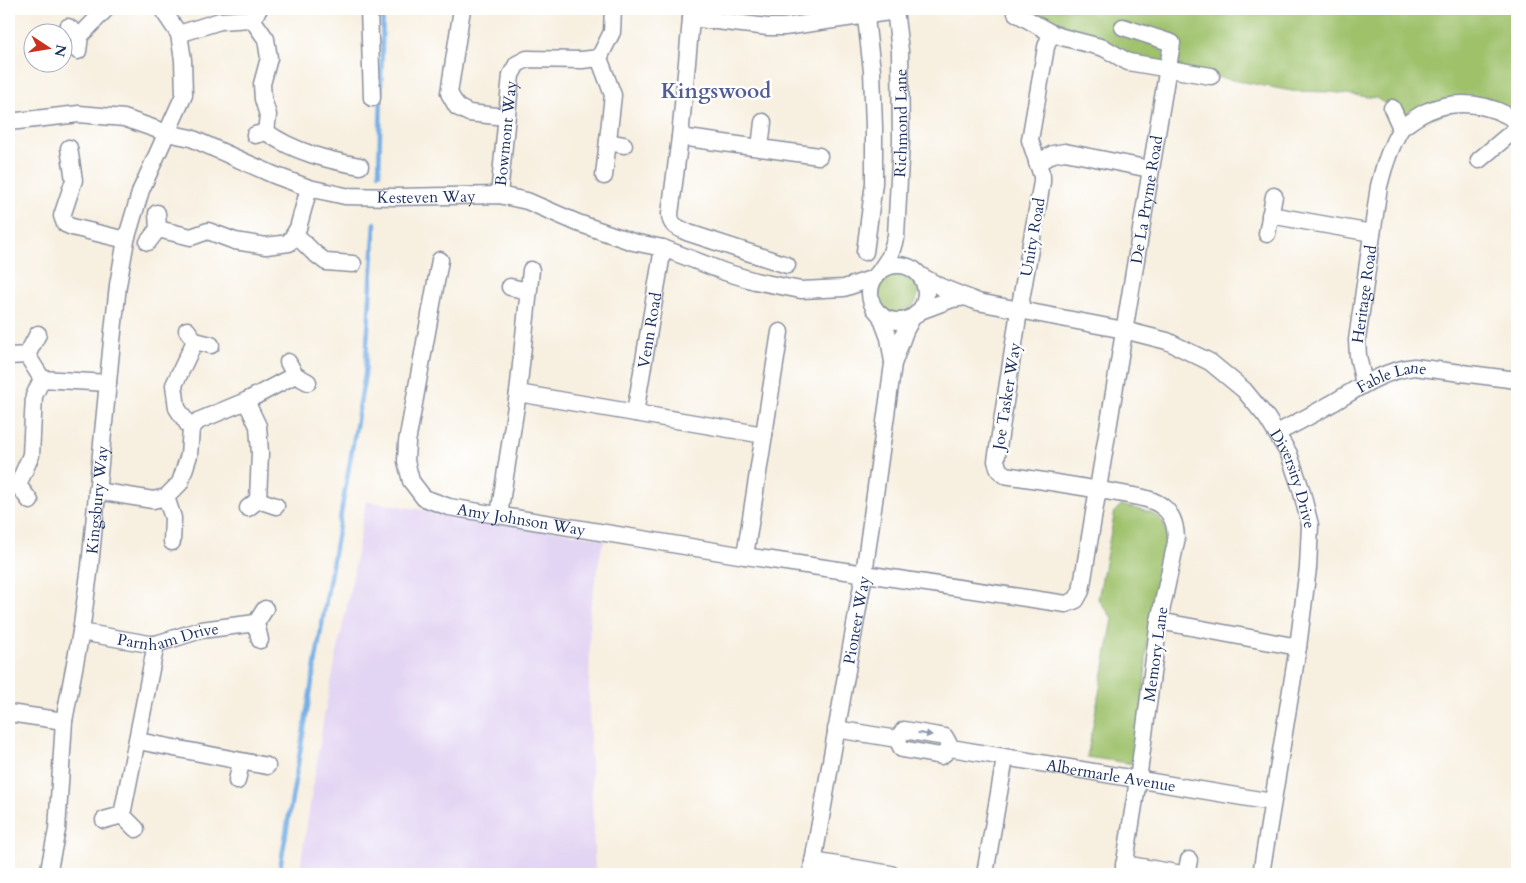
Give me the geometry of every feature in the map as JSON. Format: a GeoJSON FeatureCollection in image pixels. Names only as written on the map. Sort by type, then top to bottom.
{"type":"FeatureCollection","features":[{"type":"Feature","properties":{"kind":"street"},"geometry":{"type":"LineString","coordinates":[[76,38],[106,9]]}},
{"type":"Feature","properties":{"kind":"street"},"geometry":{"type":"LineString","coordinates":[[162,9],[179,34],[220,21],[255,14],[266,39],[269,58],[262,84],[263,99],[268,115],[260,134],[323,159],[360,166]]}},
{"type":"Feature","properties":{"kind":"street"},"geometry":{"type":"LineString","coordinates":[[369,9],[372,98]]}},
{"type":"Feature","properties":{"kind":"street"},"geometry":{"type":"LineString","coordinates":[[462,9],[449,93],[458,107],[469,113],[506,117]]}},
{"type":"Feature","properties":{"kind":"street"},"geometry":{"type":"LineString","coordinates":[[604,176],[612,95],[599,58],[612,32],[613,9]]}},
{"type":"Feature","properties":{"kind":"street"},"geometry":{"type":"LineString","coordinates":[[787,266],[675,227],[670,221],[692,13],[768,27],[784,28],[865,12],[896,10]]}},
{"type":"Feature","properties":{"kind":"street","name":"Richmond Lane"},"geometry":{"type":"LineString","coordinates":[[877,275],[890,256],[896,236],[901,141],[900,51],[896,10]]}},
{"type":"Feature","properties":{"kind":"street","name":"Richmond Lane"},"geometry":{"type":"LineString","coordinates":[[865,12],[873,92],[874,183],[865,252]]}},
{"type":"Feature","properties":{"kind":"street"},"geometry":{"type":"LineString","coordinates":[[1016,13],[1062,38],[1104,48],[1128,62],[1211,76]]}},
{"type":"Feature","properties":{"kind":"street","name":"De La Pryme Road"},"geometry":{"type":"LineString","coordinates":[[1123,27],[1172,43],[1124,330]]}},
{"type":"Feature","properties":{"kind":"street","name":"Unity Road"},"geometry":{"type":"LineString","coordinates":[[1019,311],[1042,182],[1042,176],[1030,140],[1046,47],[1051,33]]}},
{"type":"Feature","properties":{"kind":"street","name":"Kingsbury Way"},"geometry":{"type":"LineString","coordinates":[[48,874],[57,830],[64,721],[81,632],[90,566],[118,285],[126,240],[141,190],[184,95],[183,60],[179,34]]}},
{"type":"Feature","properties":{"kind":"street","name":"Bowmont Way"},"geometry":{"type":"LineString","coordinates":[[499,196],[511,75],[518,64],[527,59],[582,60],[599,58]]}},
{"type":"Feature","properties":{"kind":"street"},"geometry":{"type":"LineString","coordinates":[[1392,108],[1401,128],[1426,111],[1460,104],[1488,107],[1517,122]]}},
{"type":"Feature","properties":{"kind":"street","name":"Kesteven Way"},"geometry":{"type":"LineString","coordinates":[[9,122],[79,114],[124,118],[168,133],[192,138],[274,175],[309,188],[345,196],[499,196],[527,201],[578,223],[633,242],[663,248],[725,272],[755,281],[801,290],[844,288],[877,275]]}},
{"type":"Feature","properties":{"kind":"street"},"geometry":{"type":"LineString","coordinates":[[760,148],[763,122]]}},
{"type":"Feature","properties":{"kind":"street","name":"Heritage Road"},"geometry":{"type":"LineString","coordinates":[[1364,384],[1358,356],[1357,340],[1372,233],[1385,161],[1401,128]]}},
{"type":"Feature","properties":{"kind":"street"},"geometry":{"type":"LineString","coordinates":[[1479,160],[1517,128]]}},
{"type":"Feature","properties":{"kind":"street"},"geometry":{"type":"LineString","coordinates":[[680,137],[819,156]]}},
{"type":"Feature","properties":{"kind":"street"},"geometry":{"type":"LineString","coordinates":[[608,142],[624,145]]}},
{"type":"Feature","properties":{"kind":"street"},"geometry":{"type":"LineString","coordinates":[[70,146],[74,180],[62,216],[65,224],[126,240]]}},
{"type":"Feature","properties":{"kind":"street"},"geometry":{"type":"LineString","coordinates":[[1037,163],[1054,154],[1066,152],[1150,169]]}},
{"type":"Feature","properties":{"kind":"street"},"geometry":{"type":"LineString","coordinates":[[154,228],[191,237],[208,232],[234,241],[266,246],[289,243],[298,228],[309,188]]}},
{"type":"Feature","properties":{"kind":"street"},"geometry":{"type":"LineString","coordinates":[[1267,234],[1274,196]]}},
{"type":"Feature","properties":{"kind":"street","name":"Heritage Road"},"geometry":{"type":"LineString","coordinates":[[1270,215],[1372,233]]}},
{"type":"Feature","properties":{"kind":"street"},"geometry":{"type":"LineString","coordinates":[[295,234],[326,262],[353,264]]}},
{"type":"Feature","properties":{"kind":"street"},"geometry":{"type":"LineString","coordinates":[[896,236],[925,284],[926,294],[924,303],[916,314]]}},
{"type":"Feature","properties":{"kind":"street","name":"Venn Road"},"geometry":{"type":"LineString","coordinates":[[635,413],[663,248]]}},
{"type":"Feature","properties":{"kind":"street","name":"Amy Johnson Way"},"geometry":{"type":"LineString","coordinates":[[440,260],[407,442],[406,461],[411,481],[424,498],[449,507],[499,516],[864,574]]}},
{"type":"Feature","properties":{"kind":"street"},"geometry":{"type":"LineString","coordinates":[[878,312],[870,295],[871,286],[877,275],[888,267],[896,265],[905,266],[917,272]]}},
{"type":"Feature","properties":{"kind":"street"},"geometry":{"type":"LineString","coordinates":[[499,516],[518,393],[531,270]]}},
{"type":"Feature","properties":{"kind":"street","name":"Diversity Drive"},"geometry":{"type":"LineString","coordinates":[[917,272],[941,287],[978,302],[1124,330],[1167,341],[1210,362],[1244,390],[1268,418],[1289,454],[1301,489],[1310,525],[1308,568],[1298,647],[1261,874]]}},
{"type":"Feature","properties":{"kind":"street"},"geometry":{"type":"LineString","coordinates":[[510,288],[528,291]]}},
{"type":"Feature","properties":{"kind":"street"},"geometry":{"type":"LineString","coordinates":[[844,288],[884,317],[893,321],[903,321],[952,300],[966,297]]}},
{"type":"Feature","properties":{"kind":"street","name":"Joe Tasker Way"},"geometry":{"type":"LineString","coordinates":[[1019,311],[997,452],[996,461],[999,470],[1005,475],[1097,489]]}},
{"type":"Feature","properties":{"kind":"street","name":"Pioneer Way"},"geometry":{"type":"LineString","coordinates":[[878,312],[889,338],[894,364]]}},
{"type":"Feature","properties":{"kind":"street","name":"Pioneer Way"},"geometry":{"type":"LineString","coordinates":[[812,868],[864,574],[894,364],[905,331],[916,314]]}},
{"type":"Feature","properties":{"kind":"street"},"geometry":{"type":"LineString","coordinates":[[864,574],[1066,604],[1076,600],[1081,591],[1124,330]]}},
{"type":"Feature","properties":{"kind":"street"},"geometry":{"type":"LineString","coordinates":[[745,556],[764,435],[769,354],[780,332]]}},
{"type":"Feature","properties":{"kind":"street"},"geometry":{"type":"LineString","coordinates":[[27,355],[38,334]]}},
{"type":"Feature","properties":{"kind":"street"},"geometry":{"type":"LineString","coordinates":[[97,491],[153,500],[166,497],[180,483],[190,455],[191,429],[177,408],[174,385],[198,339]]}},
{"type":"Feature","properties":{"kind":"street"},"geometry":{"type":"LineString","coordinates":[[27,355],[42,379]]}},
{"type":"Feature","properties":{"kind":"street"},"geometry":{"type":"LineString","coordinates":[[9,356],[27,355]]}},
{"type":"Feature","properties":{"kind":"street","name":"Fable Lane"},"geometry":{"type":"LineString","coordinates":[[1277,434],[1364,384],[1401,368],[1414,367],[1517,380]]}},
{"type":"Feature","properties":{"kind":"street"},"geometry":{"type":"LineString","coordinates":[[191,429],[198,421],[246,401],[297,373]]}},
{"type":"Feature","properties":{"kind":"street"},"geometry":{"type":"LineString","coordinates":[[42,379],[108,383]]}},
{"type":"Feature","properties":{"kind":"street"},"geometry":{"type":"LineString","coordinates":[[30,501],[13,486],[31,455],[34,396],[42,379]]}},
{"type":"Feature","properties":{"kind":"street"},"geometry":{"type":"LineString","coordinates":[[518,393],[764,435]]}},
{"type":"Feature","properties":{"kind":"street"},"geometry":{"type":"LineString","coordinates":[[246,401],[258,426],[260,453],[253,504],[276,506]]}},
{"type":"Feature","properties":{"kind":"street","name":"Memory Lane"},"geometry":{"type":"LineString","coordinates":[[1097,489],[1152,500],[1171,515],[1176,528],[1176,542],[1159,621],[1124,869]]}},
{"type":"Feature","properties":{"kind":"street"},"geometry":{"type":"LineString","coordinates":[[166,497],[172,518],[172,542]]}},
{"type":"Feature","properties":{"kind":"street","name":"Parnham Drive"},"geometry":{"type":"LineString","coordinates":[[81,632],[156,644],[201,630],[260,616],[260,640]]}},
{"type":"Feature","properties":{"kind":"street"},"geometry":{"type":"LineString","coordinates":[[1159,621],[1298,647]]}},
{"type":"Feature","properties":{"kind":"street"},"geometry":{"type":"LineString","coordinates":[[122,815],[156,644]]}},
{"type":"Feature","properties":{"kind":"street"},"geometry":{"type":"LineString","coordinates":[[9,713],[64,721]]}},
{"type":"Feature","properties":{"kind":"street","name":"Albermarle Avenue"},"geometry":{"type":"LineString","coordinates":[[836,729],[897,739],[902,749],[941,756],[951,748],[1272,802]]}},
{"type":"Feature","properties":{"kind":"street"},"geometry":{"type":"LineString","coordinates":[[138,741],[267,766]]}},
{"type":"Feature","properties":{"kind":"street"},"geometry":{"type":"LineString","coordinates":[[985,874],[1005,758]]}},
{"type":"Feature","properties":{"kind":"street"},"geometry":{"type":"LineString","coordinates":[[236,781],[241,762]]}},
{"type":"Feature","properties":{"kind":"street"},"geometry":{"type":"LineString","coordinates":[[104,820],[122,815]]}},
{"type":"Feature","properties":{"kind":"street"},"geometry":{"type":"LineString","coordinates":[[122,815],[136,829]]}},
{"type":"Feature","properties":{"kind":"street"},"geometry":{"type":"LineString","coordinates":[[812,868],[891,874]]}},
{"type":"Feature","properties":{"kind":"street"},"geometry":{"type":"LineString","coordinates":[[1124,869],[1186,869]]}},
{"type":"Feature","properties":{"kind":"shaded area"},"geometry":{"type":"Polygon","coordinates":[[[366,501],[606,539],[602,546],[590,610],[589,711],[595,874],[299,874],[324,716],[366,501]]]}},
{"type":"Feature","properties":{"kind":"green space"},"geometry":{"type":"Polygon","coordinates":[[[1018,9],[1517,9],[1517,121],[1474,104],[1401,128],[1392,108],[1376,98],[1331,92],[1292,91],[1211,76],[1062,37],[1018,9]]]}},
{"type":"Feature","properties":{"kind":"green space"},"geometry":{"type":"Polygon","coordinates":[[[897,271],[912,277],[918,292],[912,307],[897,313],[882,307],[876,292],[882,277],[897,271]]]}},
{"type":"Feature","properties":{"kind":"green space"},"geometry":{"type":"Polygon","coordinates":[[[1121,505],[1157,516],[1164,523],[1169,544],[1155,594],[1147,637],[1145,680],[1135,764],[1087,757],[1113,619],[1098,599],[1115,511],[1121,505]]]}},
{"type":"Feature","properties":{"kind":"waterway"},"geometry":{"type":"LineString","coordinates":[[379,173],[383,9]]}},
{"type":"Feature","properties":{"kind":"waterway"},"geometry":{"type":"LineString","coordinates":[[279,874],[365,374],[375,223]]}},
{"type":"Feature","properties":{"kind":"district","name":"Kingswood"},"geometry":{"type":"Point","coordinates":[716,91]}}]}
